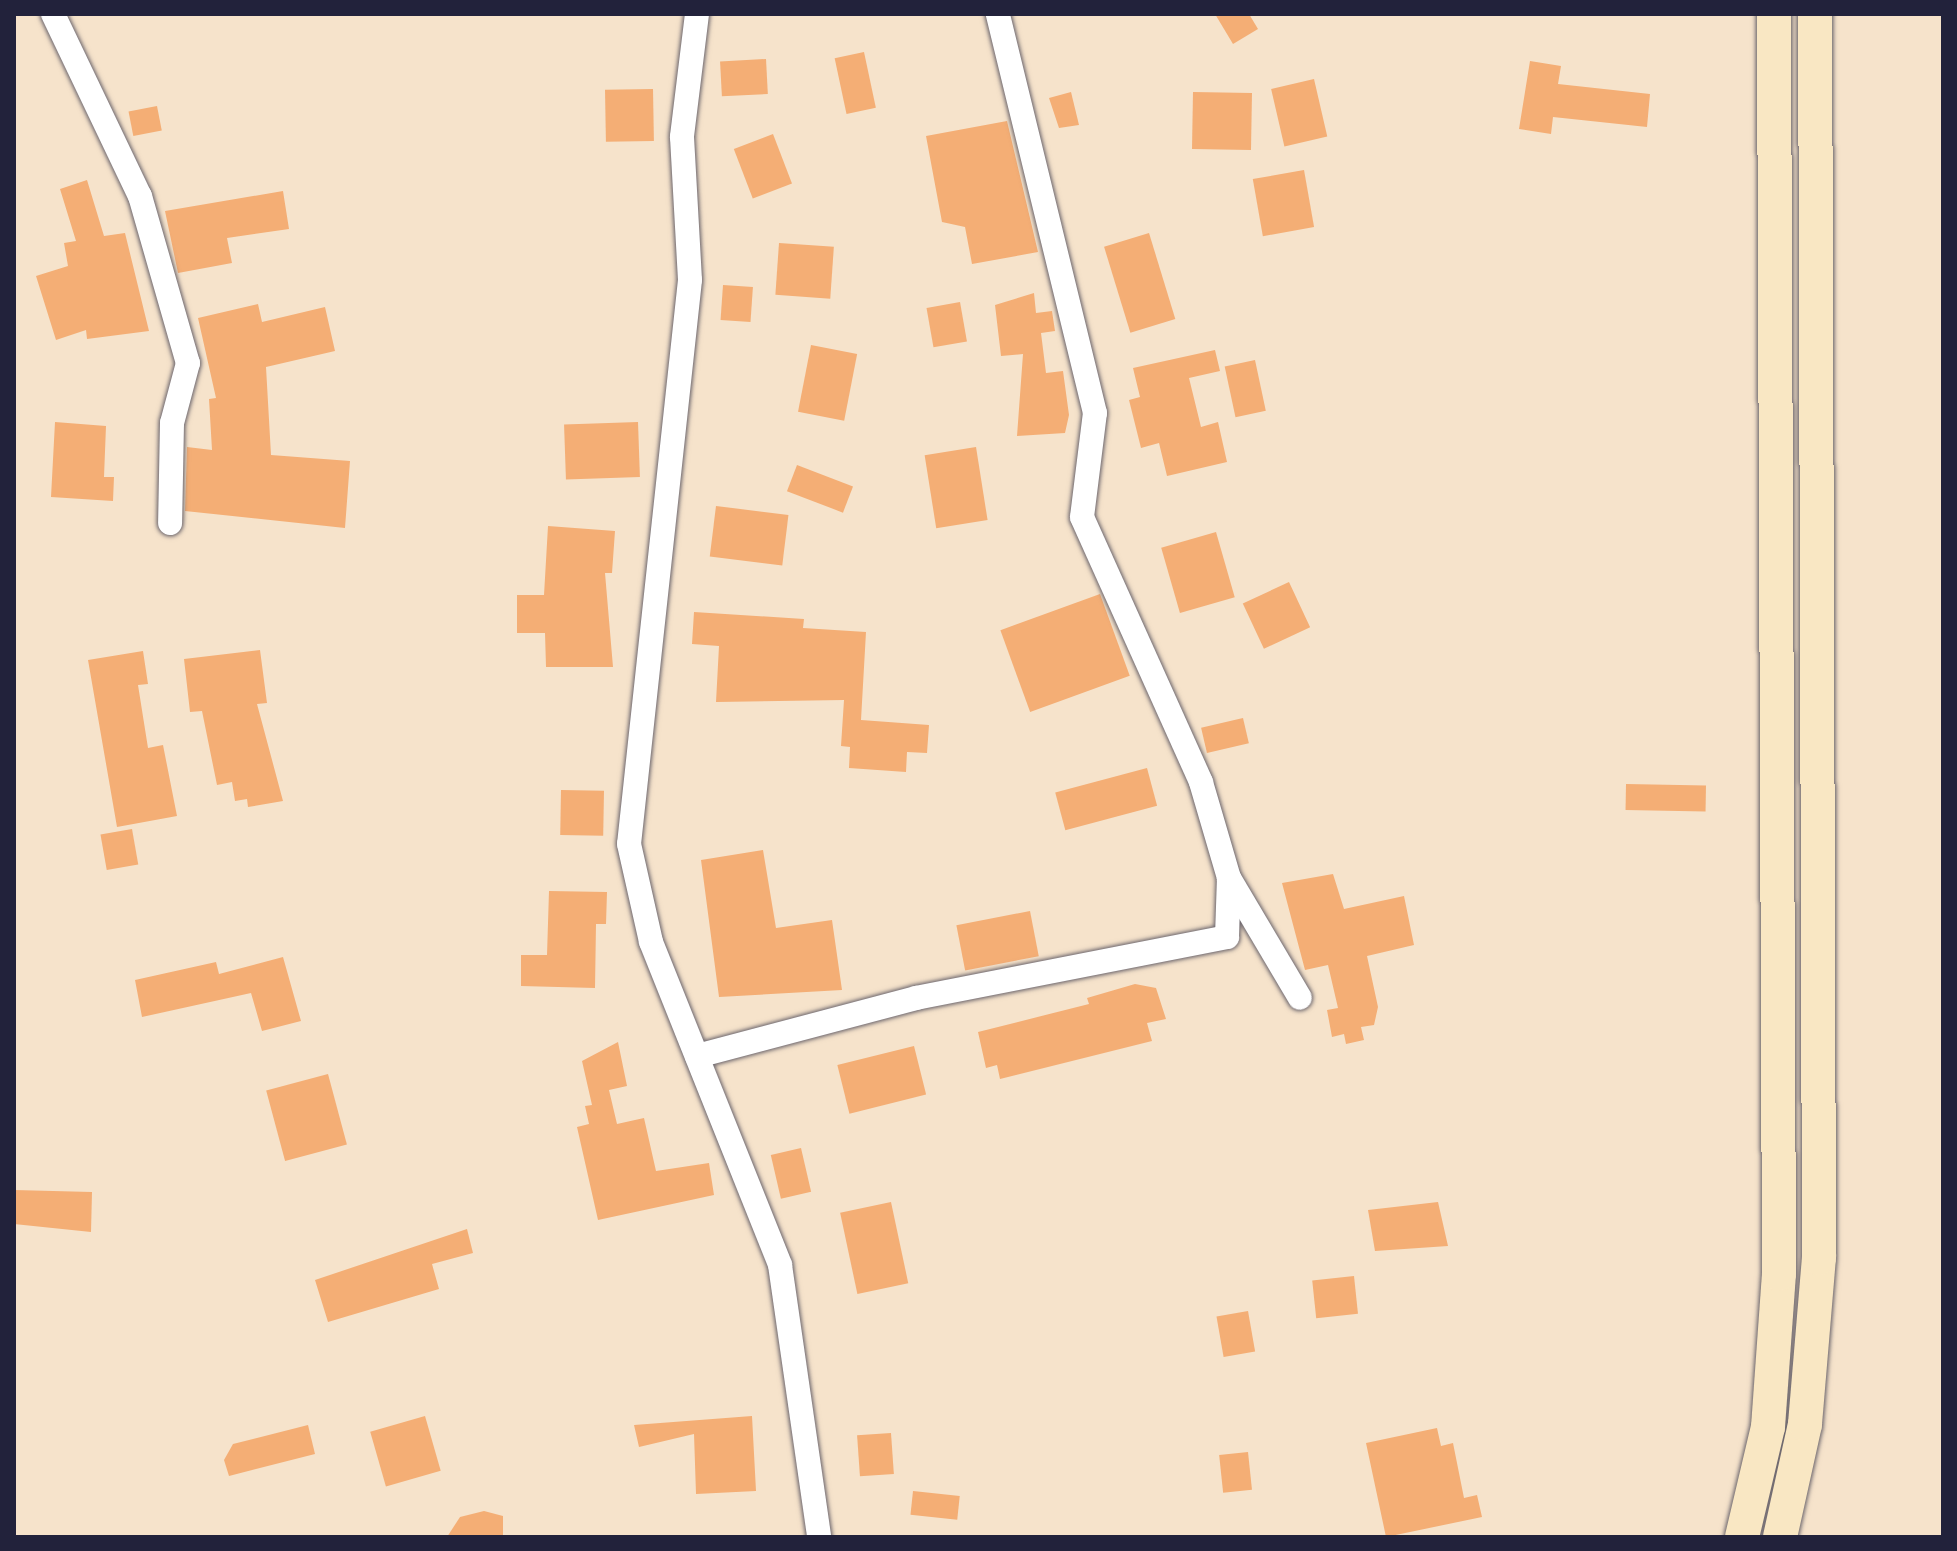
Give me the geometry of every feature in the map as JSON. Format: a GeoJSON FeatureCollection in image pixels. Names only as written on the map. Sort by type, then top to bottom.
{"type":"FeatureCollection","features":[{"type":"Feature","properties":{"kind":"main road"},"geometry":{"type":"LineString","coordinates":[[1742,1537],[1768,1427],[1779,1274],[1774,14]]}},
{"type":"Feature","properties":{"kind":"main road"},"geometry":{"type":"LineString","coordinates":[[1780,1537],[1805,1424],[1819,1258],[1815,14]]}},
{"type":"Feature","properties":{"kind":"street"},"geometry":{"type":"LineString","coordinates":[[53,14],[140,196],[188,363],[172,423],[170,523]]}},
{"type":"Feature","properties":{"kind":"street"},"geometry":{"type":"LineString","coordinates":[[697,14],[682,137],[690,280],[629,844],[651,942],[780,1265],[819,1537]]}},
{"type":"Feature","properties":{"kind":"street"},"geometry":{"type":"LineString","coordinates":[[998,14],[1095,413],[1082,517],[1201,782],[1229,878],[1300,998]]}},
{"type":"Feature","properties":{"kind":"street"},"geometry":{"type":"LineString","coordinates":[[697,1056],[916,998],[1227,937],[1229,878]]}},
{"type":"Feature","properties":{"kind":"building"},"geometry":{"type":"Polygon","coordinates":[[[1215,14],[1249,14],[1258,29],[1233,44],[1215,14]]]}},
{"type":"Feature","properties":{"kind":"building"},"geometry":{"type":"Polygon","coordinates":[[[864,52],[876,108],[847,114],[835,58],[864,52]]]}},
{"type":"Feature","properties":{"kind":"building"},"geometry":{"type":"Polygon","coordinates":[[[766,59],[768,94],[722,96],[720,61],[766,59]]]}},
{"type":"Feature","properties":{"kind":"building"},"geometry":{"type":"Polygon","coordinates":[[[1530,61],[1561,66],[1558,84],[1650,94],[1647,127],[1553,117],[1551,134],[1519,129],[1530,61]]]}},
{"type":"Feature","properties":{"kind":"building"},"geometry":{"type":"Polygon","coordinates":[[[1314,79],[1327,136],[1284,146],[1271,89],[1314,79]]]}},
{"type":"Feature","properties":{"kind":"building"},"geometry":{"type":"Polygon","coordinates":[[[653,89],[654,141],[606,142],[605,90],[653,89]]]}},
{"type":"Feature","properties":{"kind":"building"},"geometry":{"type":"Polygon","coordinates":[[[1071,92],[1079,125],[1059,128],[1049,98],[1071,92]]]}},
{"type":"Feature","properties":{"kind":"building"},"geometry":{"type":"Polygon","coordinates":[[[1193,92],[1252,93],[1251,150],[1192,149],[1193,92]]]}},
{"type":"Feature","properties":{"kind":"building"},"geometry":{"type":"Polygon","coordinates":[[[157,106],[162,131],[133,136],[129,112],[157,106]]]}},
{"type":"Feature","properties":{"kind":"building"},"geometry":{"type":"Polygon","coordinates":[[[1007,121],[1038,252],[972,264],[965,227],[942,222],[926,136],[1007,121]]]}},
{"type":"Feature","properties":{"kind":"building"},"geometry":{"type":"Polygon","coordinates":[[[773,134],[792,183],[753,199],[734,149],[773,134]]]}},
{"type":"Feature","properties":{"kind":"building"},"geometry":{"type":"Polygon","coordinates":[[[1304,170],[1314,227],[1263,236],[1253,179],[1304,170]]]}},
{"type":"Feature","properties":{"kind":"building"},"geometry":{"type":"Polygon","coordinates":[[[87,180],[104,236],[125,233],[149,331],[87,339],[86,330],[56,340],[36,276],[68,266],[64,243],[76,241],[60,189],[87,180]]]}},
{"type":"Feature","properties":{"kind":"building"},"geometry":{"type":"Polygon","coordinates":[[[283,191],[289,229],[227,238],[232,263],[178,273],[165,211],[283,191]]]}},
{"type":"Feature","properties":{"kind":"building"},"geometry":{"type":"Polygon","coordinates":[[[1149,233],[1175,319],[1130,333],[1104,247],[1149,233]]]}},
{"type":"Feature","properties":{"kind":"building"},"geometry":{"type":"Polygon","coordinates":[[[779,243],[834,247],[830,299],[775,295],[779,243]]]}},
{"type":"Feature","properties":{"kind":"building"},"geometry":{"type":"Polygon","coordinates":[[[723,285],[753,287],[750,322],[721,320],[723,285]]]}},
{"type":"Feature","properties":{"kind":"building"},"geometry":{"type":"Polygon","coordinates":[[[1034,293],[1036,313],[1052,311],[1055,331],[1041,333],[1046,373],[1063,371],[1069,415],[1065,433],[1017,436],[1023,354],[1001,356],[995,305],[1034,293]]]}},
{"type":"Feature","properties":{"kind":"building"},"geometry":{"type":"Polygon","coordinates":[[[960,302],[967,341],[933,347],[927,308],[960,302]]]}},
{"type":"Feature","properties":{"kind":"building"},"geometry":{"type":"Polygon","coordinates":[[[258,304],[262,322],[325,307],[335,351],[266,367],[271,455],[350,461],[345,528],[185,511],[187,447],[212,450],[209,399],[216,398],[198,318],[258,304]]]}},
{"type":"Feature","properties":{"kind":"building"},"geometry":{"type":"Polygon","coordinates":[[[811,345],[857,354],[844,421],[798,412],[811,345]]]}},
{"type":"Feature","properties":{"kind":"building"},"geometry":{"type":"Polygon","coordinates":[[[1215,350],[1220,371],[1189,378],[1201,427],[1218,422],[1227,462],[1167,476],[1159,443],[1141,448],[1129,400],[1140,397],[1133,368],[1215,350]]]}},
{"type":"Feature","properties":{"kind":"building"},"geometry":{"type":"Polygon","coordinates":[[[1255,360],[1266,411],[1235,417],[1225,366],[1255,360]]]}},
{"type":"Feature","properties":{"kind":"building"},"geometry":{"type":"Polygon","coordinates":[[[55,422],[106,426],[104,477],[114,477],[113,501],[51,497],[55,422]]]}},
{"type":"Feature","properties":{"kind":"building"},"geometry":{"type":"Polygon","coordinates":[[[638,422],[640,477],[566,480],[564,425],[638,422]]]}},
{"type":"Feature","properties":{"kind":"building"},"geometry":{"type":"Polygon","coordinates":[[[976,447],[988,520],[936,528],[925,455],[976,447]]]}},
{"type":"Feature","properties":{"kind":"building"},"geometry":{"type":"Polygon","coordinates":[[[797,465],[853,487],[843,513],[787,491],[797,465]]]}},
{"type":"Feature","properties":{"kind":"building"},"geometry":{"type":"Polygon","coordinates":[[[716,506],[788,515],[782,566],[710,557],[716,506]]]}},
{"type":"Feature","properties":{"kind":"building"},"geometry":{"type":"Polygon","coordinates":[[[548,526],[615,531],[612,573],[605,573],[613,667],[546,667],[545,633],[517,633],[517,595],[544,595],[548,526]]]}},
{"type":"Feature","properties":{"kind":"building"},"geometry":{"type":"Polygon","coordinates":[[[1216,532],[1235,597],[1180,613],[1161,548],[1216,532]]]}},
{"type":"Feature","properties":{"kind":"building"},"geometry":{"type":"Polygon","coordinates":[[[1289,582],[1310,627],[1264,649],[1243,604],[1289,582]]]}},
{"type":"Feature","properties":{"kind":"building"},"geometry":{"type":"Polygon","coordinates":[[[1100,594],[1130,676],[1030,712],[1000,630],[1100,594]]]}},
{"type":"Feature","properties":{"kind":"building"},"geometry":{"type":"Polygon","coordinates":[[[694,612],[804,619],[803,628],[866,632],[861,720],[929,725],[927,753],[907,752],[906,772],[849,768],[850,747],[841,746],[844,700],[716,702],[719,646],[692,644],[694,612]]]}},
{"type":"Feature","properties":{"kind":"building"},"geometry":{"type":"Polygon","coordinates":[[[260,650],[267,703],[257,704],[283,801],[248,807],[247,799],[235,801],[232,782],[217,785],[202,711],[190,712],[184,659],[260,650]]]}},
{"type":"Feature","properties":{"kind":"building"},"geometry":{"type":"Polygon","coordinates":[[[143,651],[148,684],[138,685],[148,748],[163,745],[177,816],[117,827],[88,660],[143,651]]]}},
{"type":"Feature","properties":{"kind":"building"},"geometry":{"type":"Polygon","coordinates":[[[1243,718],[1249,743],[1207,753],[1201,728],[1243,718]]]}},
{"type":"Feature","properties":{"kind":"building"},"geometry":{"type":"Polygon","coordinates":[[[1147,768],[1157,806],[1065,830],[1055,793],[1147,768]]]}},
{"type":"Feature","properties":{"kind":"building"},"geometry":{"type":"Polygon","coordinates":[[[1626,784],[1706,785],[1706,811],[1626,810],[1626,784]]]}},
{"type":"Feature","properties":{"kind":"building"},"geometry":{"type":"Polygon","coordinates":[[[561,790],[604,791],[603,836],[560,835],[561,790]]]}},
{"type":"Feature","properties":{"kind":"building"},"geometry":{"type":"Polygon","coordinates":[[[132,829],[138,864],[107,870],[100,835],[132,829]]]}},
{"type":"Feature","properties":{"kind":"building"},"geometry":{"type":"Polygon","coordinates":[[[763,850],[776,928],[832,920],[842,990],[719,997],[701,860],[763,850]]]}},
{"type":"Feature","properties":{"kind":"building"},"geometry":{"type":"Polygon","coordinates":[[[1333,874],[1344,909],[1404,896],[1414,945],[1367,956],[1378,1007],[1374,1025],[1361,1027],[1364,1040],[1346,1044],[1344,1034],[1332,1037],[1327,1010],[1338,1008],[1328,965],[1305,970],[1282,883],[1333,874]]]}},
{"type":"Feature","properties":{"kind":"building"},"geometry":{"type":"Polygon","coordinates":[[[549,891],[607,892],[606,924],[596,924],[595,988],[521,986],[521,955],[547,955],[549,891]]]}},
{"type":"Feature","properties":{"kind":"building"},"geometry":{"type":"Polygon","coordinates":[[[1030,911],[1039,956],[965,970],[956,925],[1030,911]]]}},
{"type":"Feature","properties":{"kind":"building"},"geometry":{"type":"Polygon","coordinates":[[[283,957],[301,1021],[262,1031],[251,993],[142,1017],[135,980],[216,962],[219,974],[283,957]]]}},
{"type":"Feature","properties":{"kind":"building"},"geometry":{"type":"Polygon","coordinates":[[[1135,984],[1156,988],[1166,1019],[1147,1023],[1152,1041],[1000,1079],[997,1065],[986,1068],[978,1032],[1089,1004],[1087,998],[1135,984]]]}},
{"type":"Feature","properties":{"kind":"building"},"geometry":{"type":"Polygon","coordinates":[[[618,1042],[627,1086],[609,1090],[617,1124],[644,1118],[656,1171],[709,1163],[714,1195],[598,1220],[577,1127],[589,1124],[585,1106],[592,1105],[582,1061],[618,1042]]]}},
{"type":"Feature","properties":{"kind":"building"},"geometry":{"type":"Polygon","coordinates":[[[914,1046],[926,1095],[849,1114],[837,1065],[914,1046]]]}},
{"type":"Feature","properties":{"kind":"building"},"geometry":{"type":"Polygon","coordinates":[[[328,1074],[347,1145],[285,1161],[266,1091],[328,1074]]]}},
{"type":"Feature","properties":{"kind":"building"},"geometry":{"type":"Polygon","coordinates":[[[801,1148],[811,1192],[781,1199],[771,1155],[801,1148]]]}},
{"type":"Feature","properties":{"kind":"building"},"geometry":{"type":"Polygon","coordinates":[[[14,1190],[92,1192],[91,1232],[14,1224],[14,1190]]]}},
{"type":"Feature","properties":{"kind":"building"},"geometry":{"type":"Polygon","coordinates":[[[891,1202],[908,1283],[857,1294],[840,1213],[891,1202]]]}},
{"type":"Feature","properties":{"kind":"building"},"geometry":{"type":"Polygon","coordinates":[[[1438,1202],[1448,1246],[1375,1251],[1368,1210],[1438,1202]]]}},
{"type":"Feature","properties":{"kind":"building"},"geometry":{"type":"Polygon","coordinates":[[[467,1229],[473,1253],[432,1264],[439,1289],[328,1322],[315,1280],[467,1229]]]}},
{"type":"Feature","properties":{"kind":"building"},"geometry":{"type":"Polygon","coordinates":[[[1354,1276],[1358,1314],[1316,1318],[1312,1280],[1354,1276]]]}},
{"type":"Feature","properties":{"kind":"building"},"geometry":{"type":"Polygon","coordinates":[[[1248,1311],[1255,1351],[1224,1357],[1216,1317],[1248,1311]]]}},
{"type":"Feature","properties":{"kind":"building"},"geometry":{"type":"Polygon","coordinates":[[[425,1416],[441,1471],[386,1487],[370,1432],[425,1416]]]}},
{"type":"Feature","properties":{"kind":"building"},"geometry":{"type":"Polygon","coordinates":[[[752,1416],[756,1491],[696,1494],[694,1434],[639,1447],[634,1425],[752,1416]]]}},
{"type":"Feature","properties":{"kind":"building"},"geometry":{"type":"Polygon","coordinates":[[[308,1425],[315,1454],[229,1476],[224,1460],[233,1444],[308,1425]]]}},
{"type":"Feature","properties":{"kind":"building"},"geometry":{"type":"Polygon","coordinates":[[[1437,1428],[1441,1446],[1453,1443],[1464,1498],[1477,1495],[1482,1517],[1386,1537],[1366,1443],[1437,1428]]]}},
{"type":"Feature","properties":{"kind":"building"},"geometry":{"type":"Polygon","coordinates":[[[891,1433],[894,1474],[860,1476],[857,1435],[891,1433]]]}},
{"type":"Feature","properties":{"kind":"building"},"geometry":{"type":"Polygon","coordinates":[[[1248,1452],[1252,1490],[1223,1493],[1219,1455],[1248,1452]]]}},
{"type":"Feature","properties":{"kind":"building"},"geometry":{"type":"Polygon","coordinates":[[[913,1491],[960,1496],[957,1520],[910,1515],[913,1491]]]}},
{"type":"Feature","properties":{"kind":"building"},"geometry":{"type":"Polygon","coordinates":[[[484,1511],[503,1516],[503,1537],[447,1537],[460,1517],[484,1511]]]}}]}
